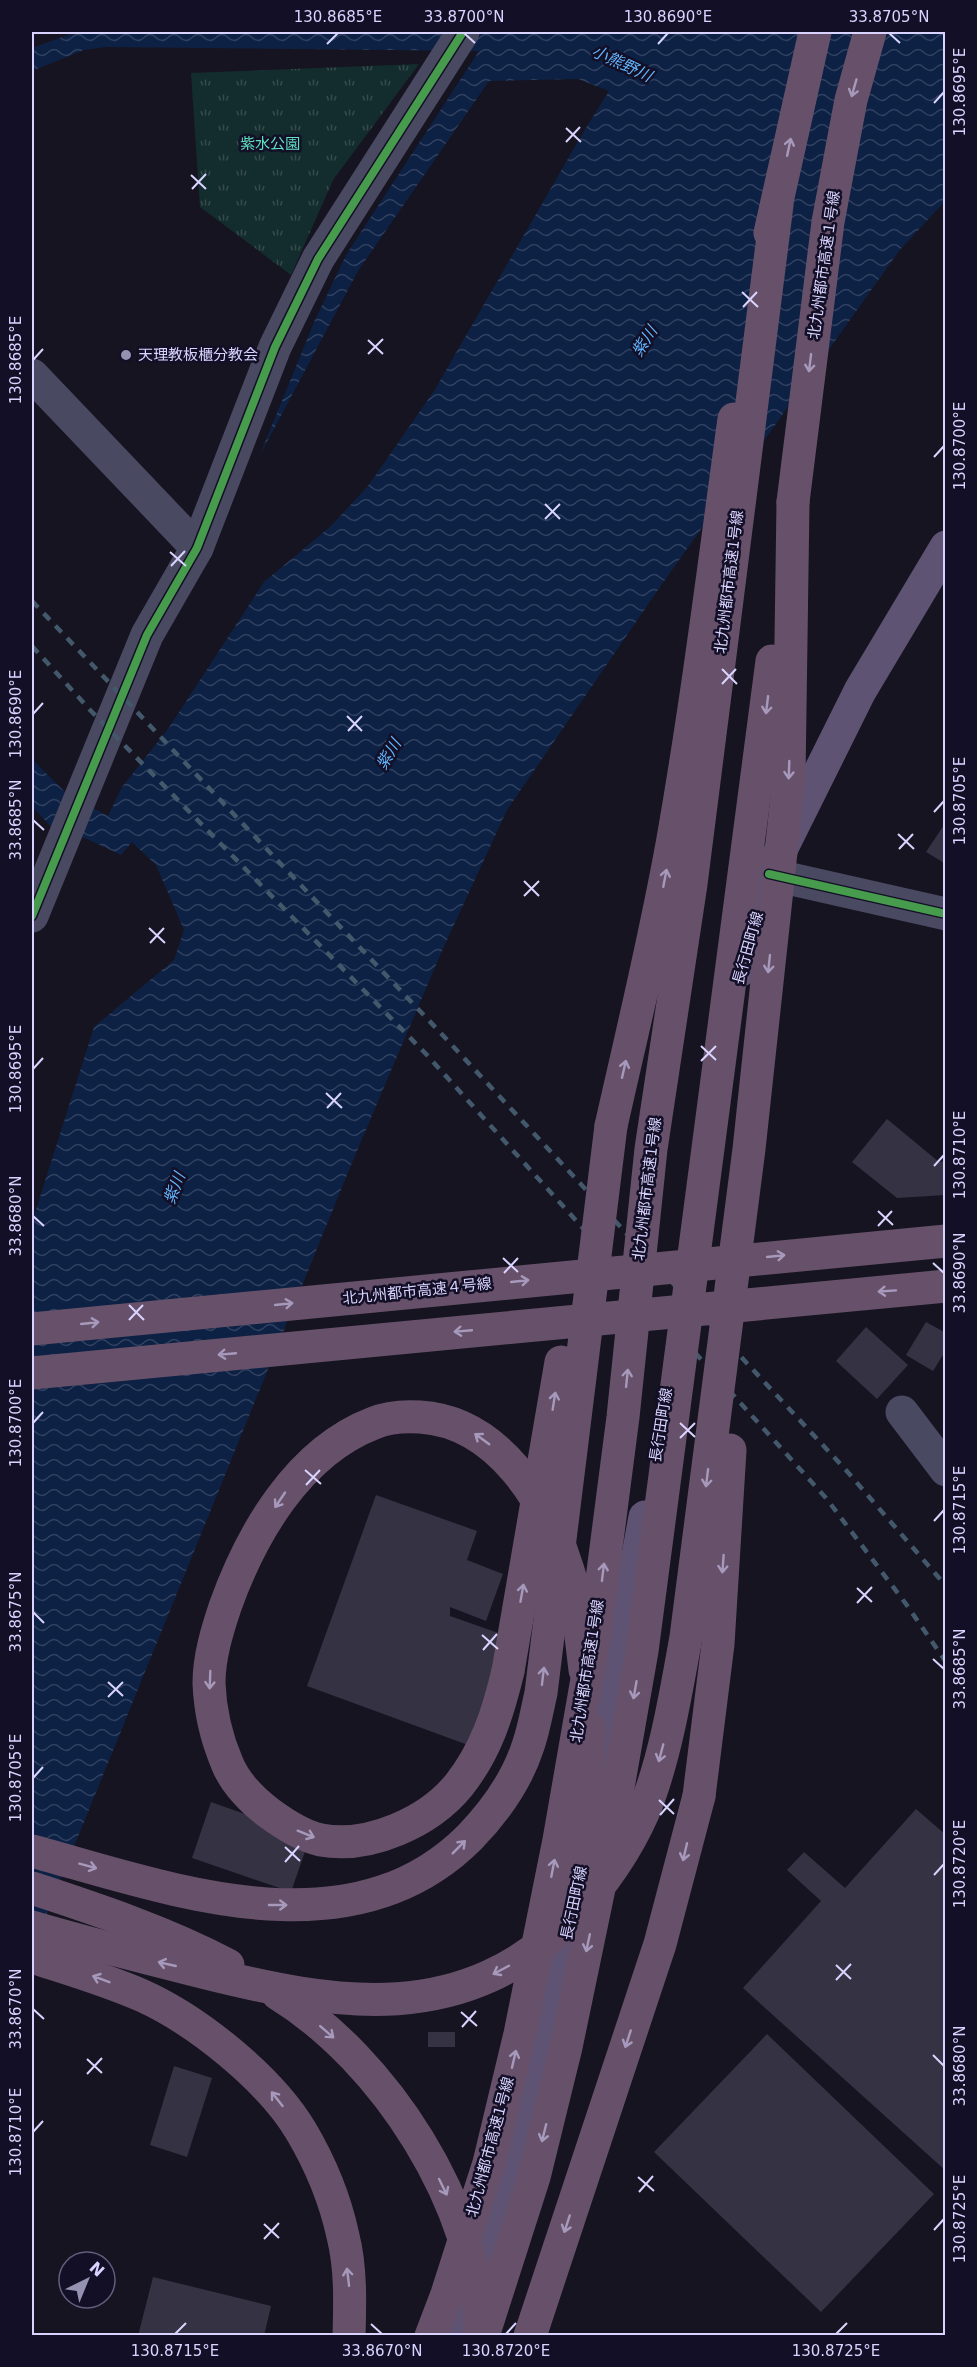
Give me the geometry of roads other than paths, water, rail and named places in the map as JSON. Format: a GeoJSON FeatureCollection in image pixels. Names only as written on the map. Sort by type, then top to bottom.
{"type":"FeatureCollection","features":[{"type":"Feature","properties":{"kind":"highway","name":"北九州都市高速1号線"},"geometry":{"type":"LineString","coordinates":[[430,2336],[447,2294],[489,2163],[520,2034],[559,1840],[594,1633],[623,1417],[651,1149],[691,884],[777,205],[815,32]]}},
{"type":"Feature","properties":{"kind":"highway","name":"北九州都市高速１号線"},"geometry":{"type":"LineString","coordinates":[[793,502],[828,222],[851,100],[870,32]]}},
{"type":"Feature","properties":{"kind":"highway"},"geometry":{"type":"LineString","coordinates":[[578,1884],[587,1787],[589,1705],[581,1633],[568,1571],[549,1521],[523,1480],[499,1451],[469,1430],[437,1418],[406,1416],[375,1422],[338,1441],[310,1466],[283,1494],[258,1534],[236,1577],[215,1637],[209,1680],[214,1727],[229,1767],[254,1801],[287,1827],[321,1840],[359,1841],[398,1829],[429,1812],[458,1786],[478,1755],[496,1717],[508,1671],[579,1253],[650,957],[674,834],[692,727],[745,336],[777,205]]}},
{"type":"Feature","properties":{"kind":"highway"},"geometry":{"type":"LineString","coordinates":[[32,1927],[118,1952],[270,1989],[325,1998],[369,2000],[409,1998],[449,1990],[487,1977],[527,1956],[563,1926],[598,1889],[624,1852],[644,1810],[674,1701],[688,1625],[749,1149],[789,778],[793,502]]}},
{"type":"Feature","properties":{"kind":"highway"},"geometry":{"type":"LineString","coordinates":[[482,2336],[534,2177],[566,2047],[607,1850],[640,1662],[793,502]]}},
{"type":"Feature","properties":{"kind":"highway"},"geometry":{"type":"LineString","coordinates":[[32,1851],[160,1886],[221,1899],[268,1905],[314,1905],[366,1897],[408,1881],[449,1857],[481,1825],[509,1788],[528,1747],[541,1693],[611,1126]]}},
{"type":"Feature","properties":{"kind":"highway"},"geometry":{"type":"LineString","coordinates":[[530,2336],[660,1944],[699,1796],[718,1644],[749,1149]]}},
{"type":"Feature","properties":{"kind":"highway","name":"北九州都市高速４号線"},"geometry":{"type":"LineString","coordinates":[[32,1329],[945,1241]]}},
{"type":"Feature","properties":{"kind":"highway"},"geometry":{"type":"LineString","coordinates":[[32,1373],[945,1286]]}},
{"type":"Feature","properties":{"kind":"highway"},"geometry":{"type":"LineString","coordinates":[[32,1888],[122,1917],[194,1947],[244,1973],[298,2006],[342,2044],[385,2091],[419,2139],[446,2192],[471,2259],[482,2336]]}},
{"type":"Feature","properties":{"kind":"highway"},"geometry":{"type":"LineString","coordinates":[[32,1957],[96,1977],[145,1996],[188,2021],[226,2050],[266,2086],[300,2129],[326,2180],[344,2236],[350,2294],[349,2336]]}},
{"type":"Feature","properties":{"kind":"main road","name":"長行田町線"},"geometry":{"type":"LineString","coordinates":[[456,2336],[484,2264],[529,2110],[578,1884],[654,1471],[722,1037],[769,874],[860,692],[945,547]]}},
{"type":"Feature","properties":{"kind":"street"},"geometry":{"type":"LineString","coordinates":[[32,916],[147,635],[197,548],[275,347],[318,259],[462,32]]}},
{"type":"Feature","properties":{"kind":"street"},"geometry":{"type":"LineString","coordinates":[[32,375],[197,548]]}},
{"type":"Feature","properties":{"kind":"street"},"geometry":{"type":"LineString","coordinates":[[769,874],[945,914]]}},
{"type":"Feature","properties":{"kind":"street"},"geometry":{"type":"LineString","coordinates":[[902,1412],[945,1470]]}},
{"type":"Feature","properties":{"kind":"water"},"geometry":{"type":"Polygon","coordinates":[[[76,32],[945,32],[945,201],[899,251],[662,584],[507,810],[441,953],[351,1165],[32,1950],[32,1222],[94,1027],[174,960],[184,930],[156,865],[132,842],[121,855],[87,839],[51,827],[32,806],[32,759],[67,794],[108,816],[122,787],[168,729],[264,582],[331,526],[368,486],[434,391],[609,91],[578,79],[489,81],[358,271],[259,457],[315,320],[346,255],[479,51],[105,47],[84,50],[32,71],[32,48],[76,32]]]}},
{"type":"Feature","properties":{"kind":"railway"},"geometry":{"type":"LineString","coordinates":[[32,601],[437,1029],[845,1469],[946,1586]]}},
{"type":"Feature","properties":{"kind":"railway"},"geometry":{"type":"LineString","coordinates":[[32,646],[91,711],[426,1054],[826,1498],[906,1604],[946,1662]]}},
{"type":"Feature","properties":{"kind":"place","name":"天理教板櫃分教会"},"geometry":{"type":"Point","coordinates":[126,355]}},
{"type":"Feature","properties":{"kind":"water label","name":"小熊野川"},"geometry":{"type":"Point","coordinates":[622,63]}},
{"type":"Feature","properties":{"kind":"water label","name":"紫川"},"geometry":{"type":"Point","coordinates":[644,341]}},
{"type":"Feature","properties":{"kind":"water label","name":"紫川"},"geometry":{"type":"Point","coordinates":[388,754]}},
{"type":"Feature","properties":{"kind":"water label","name":"紫川"},"geometry":{"type":"Point","coordinates":[174,1188]}},
{"type":"Feature","properties":{"kind":"park label","name":"紫水公園"},"geometry":{"type":"Point","coordinates":[270,144]}}]}
